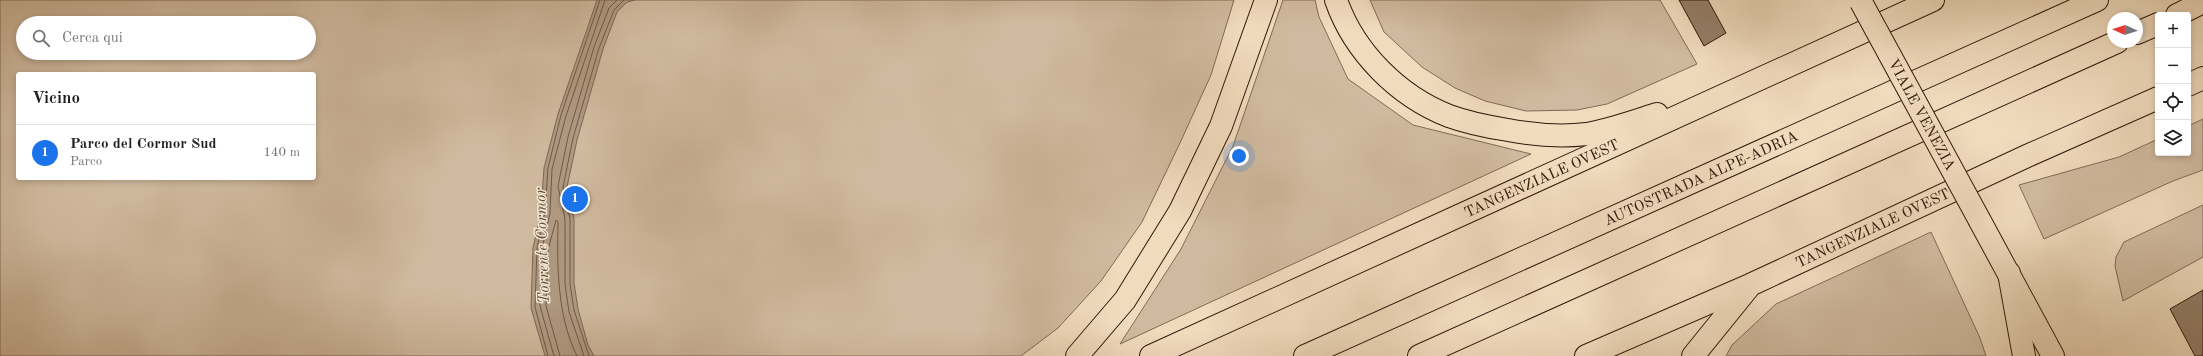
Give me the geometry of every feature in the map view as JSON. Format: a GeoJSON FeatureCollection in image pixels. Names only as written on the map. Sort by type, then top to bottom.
{"type":"FeatureCollection","features":[{"type":"Feature","properties":{"kind":"main road"},"geometry":{"type":"LineString","coordinates":[[1077,356],[1125,300],[1180,211],[1221,126],[1266,0]]}},
{"type":"Feature","properties":{"kind":"main road"},"geometry":{"type":"LineString","coordinates":[[1336,0],[1342,18],[1363,52],[1383,74],[1417,100],[1450,116],[1489,127],[1536,135],[1587,134],[1654,115],[1750,84]]}},
{"type":"Feature","properties":{"kind":"main road","name":"TANGENZIALE OVEST"},"geometry":{"type":"LineString","coordinates":[[1151,356],[1933,0]]}},
{"type":"Feature","properties":{"kind":"main road","name":"AUTOSTRADA ALPE-ADRIA"},"geometry":{"type":"LineString","coordinates":[[1305,356],[2097,0]]}},
{"type":"Feature","properties":{"kind":"main road","name":"VIALE VENEZIA"},"geometry":{"type":"LineString","coordinates":[[1860,1],[2053,356]]}},
{"type":"Feature","properties":{"kind":"main road"},"geometry":{"type":"LineString","coordinates":[[2183,12],[2203,2]]}},
{"type":"Feature","properties":{"kind":"main road"},"geometry":{"type":"LineString","coordinates":[[2143,30],[2155,25]]}},
{"type":"Feature","properties":{"kind":"main road"},"geometry":{"type":"LineString","coordinates":[[1419,356],[2107,46]]}},
{"type":"Feature","properties":{"kind":"main road"},"geometry":{"type":"LineString","coordinates":[[2190,84],[2203,78]]}},
{"type":"Feature","properties":{"kind":"main road","name":"TANGENZIALE OVEST"},"geometry":{"type":"LineString","coordinates":[[1586,356],[1750,285],[2027,156],[2155,99]]}},
{"type":"Feature","properties":{"kind":"main road"},"geometry":{"type":"LineString","coordinates":[[2009,273],[2024,356]]}},
{"type":"Feature","properties":{"kind":"main road"},"geometry":{"type":"LineString","coordinates":[[1693,356],[1750,285]]}},
{"type":"Feature","properties":{"kind":"shaded area"},"geometry":{"type":"Polygon","coordinates":[[[0,0],[1234,0],[1211,75],[1142,222],[1101,281],[1058,328],[1021,356],[0,356],[0,0]]]}},
{"type":"Feature","properties":{"kind":"shaded area"},"geometry":{"type":"Polygon","coordinates":[[[1283,0],[1315,0],[1319,17],[1348,79],[1413,125],[1531,154],[1120,344],[1181,249],[1233,146],[1283,0]]]}},
{"type":"Feature","properties":{"kind":"shaded area"},"geometry":{"type":"Polygon","coordinates":[[[1370,0],[1660,0],[1697,64],[1607,104],[1577,110],[1526,111],[1485,101],[1455,88],[1422,67],[1384,32],[1370,0]]]}},
{"type":"Feature","properties":{"kind":"shaded area"},"geometry":{"type":"Polygon","coordinates":[[[2203,119],[2203,170],[2173,181],[2044,239],[2019,185],[2119,157],[2155,140],[2155,156],[2191,156],[2191,125],[2203,119]]]}},
{"type":"Feature","properties":{"kind":"shaded area"},"geometry":{"type":"Polygon","coordinates":[[[2203,205],[2203,257],[2123,301],[2115,266],[2116,257],[2124,242],[2203,205]]]}},
{"type":"Feature","properties":{"kind":"shaded area"},"geometry":{"type":"Polygon","coordinates":[[[1931,232],[1980,338],[1986,356],[1726,356],[1732,345],[1776,304],[1931,232]]]}},
{"type":"Feature","properties":{"kind":"water","name":"Torrente Cormor"},"geometry":{"type":"Polygon","coordinates":[[[597,0],[635,0],[627,2],[617,12],[603,49],[577,140],[567,187],[574,218],[574,283],[578,309],[588,345],[594,356],[545,356],[531,308],[533,248],[541,212],[544,168],[558,114],[597,0]]]}},
{"type":"Feature","properties":{"kind":"building"},"geometry":{"type":"Polygon","coordinates":[[[1679,0],[1708,0],[1726,33],[1704,46],[1679,0]]]}},
{"type":"Feature","properties":{"kind":"building"},"geometry":{"type":"Polygon","coordinates":[[[2203,290],[2203,356],[2195,356],[2170,309],[2203,290]]]}},
{"type":"Feature","properties":{"kind":"place","name":"Parco del Cormor Sud"},"geometry":{"type":"Point","coordinates":[575,199]}}]}
